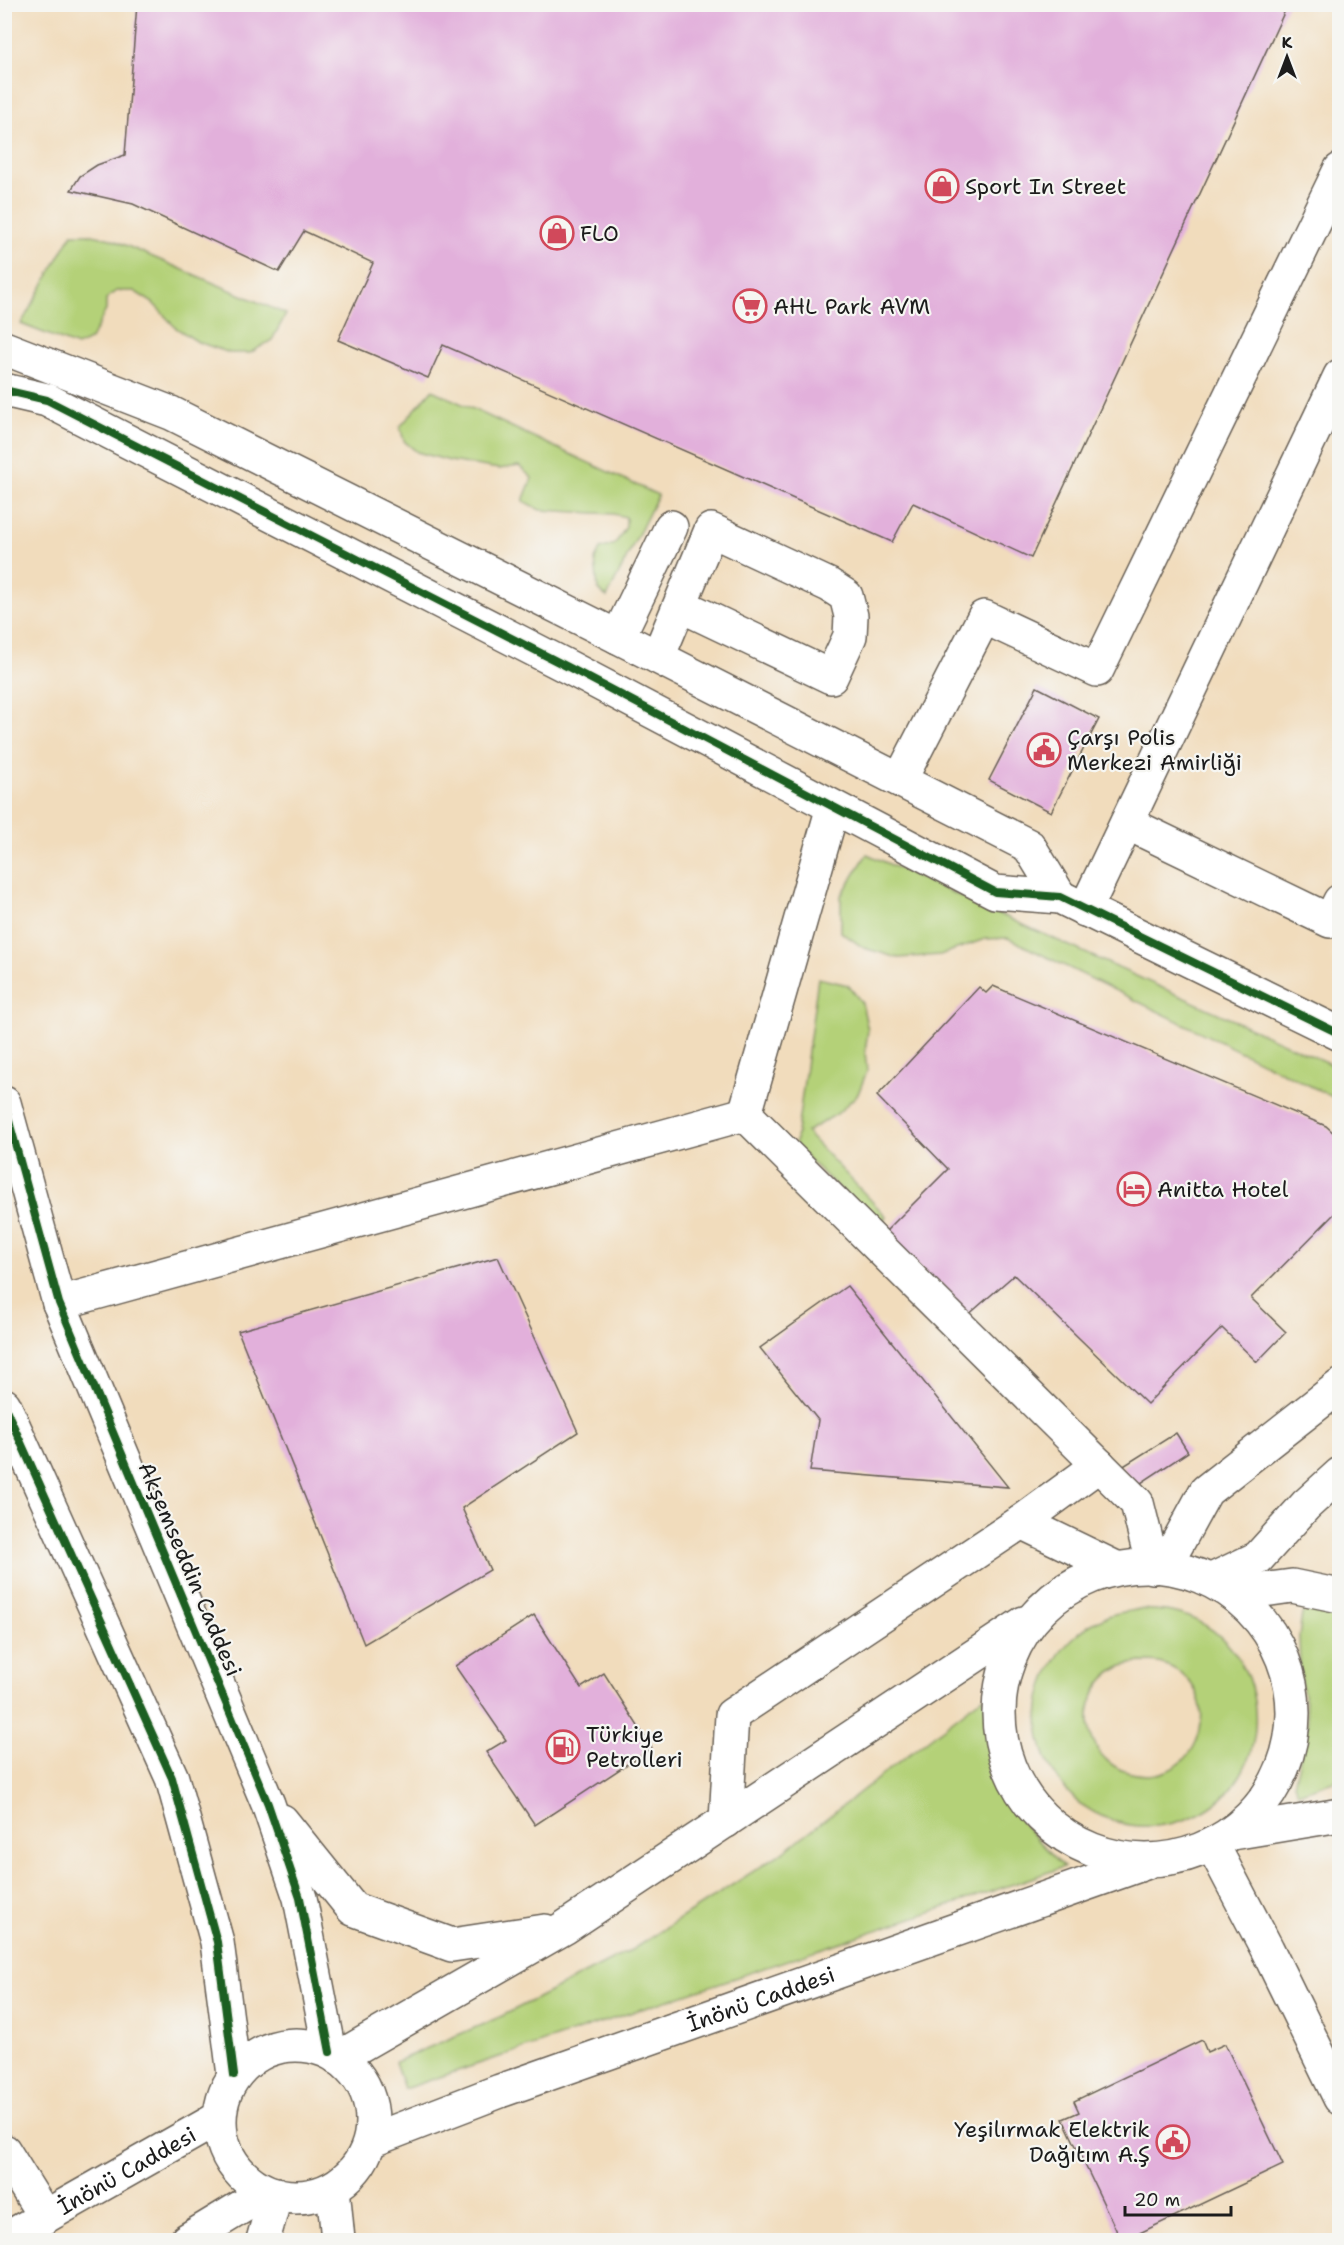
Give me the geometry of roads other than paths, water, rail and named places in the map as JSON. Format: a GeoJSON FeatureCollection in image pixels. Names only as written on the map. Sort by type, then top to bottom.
{"type":"FeatureCollection","features":[{"type":"Feature","properties":{"kind":"main road"},"geometry":{"type":"LineString","coordinates":[[900,780],[984,617],[1097,670],[1340,170]]}},
{"type":"Feature","properties":{"kind":"main road"},"geometry":{"type":"LineString","coordinates":[[4,348],[171,413],[1029,846],[1072,904]]}},
{"type":"Feature","properties":{"kind":"main road"},"geometry":{"type":"LineString","coordinates":[[1072,904],[1127,822],[1340,376]]}},
{"type":"Feature","properties":{"kind":"main road"},"geometry":{"type":"LineString","coordinates":[[4,390],[47,400],[559,662],[995,892],[1072,904],[1340,1034]]}},
{"type":"Feature","properties":{"kind":"main road"},"geometry":{"type":"LineString","coordinates":[[618,637],[671,527]]}},
{"type":"Feature","properties":{"kind":"main road"},"geometry":{"type":"LineString","coordinates":[[658,657],[711,530],[829,585],[846,596],[851,616],[850,636],[831,677],[680,605]]}},
{"type":"Feature","properties":{"kind":"main road"},"geometry":{"type":"LineString","coordinates":[[745,1114],[833,807]]}},
{"type":"Feature","properties":{"kind":"main road"},"geometry":{"type":"LineString","coordinates":[[1127,822],[1330,921],[1340,901]]}},
{"type":"Feature","properties":{"kind":"main road","name":"Akşemseddin Caddesi"},"geometry":{"type":"LineString","coordinates":[[4,1103],[59,1303],[268,1804],[300,1898],[334,2055]]}},
{"type":"Feature","properties":{"kind":"main road"},"geometry":{"type":"LineString","coordinates":[[59,1303],[745,1114]]}},
{"type":"Feature","properties":{"kind":"main road"},"geometry":{"type":"LineString","coordinates":[[745,1114],[1137,1503],[1159,1566]]}},
{"type":"Feature","properties":{"kind":"main road"},"geometry":{"type":"LineString","coordinates":[[1159,1566],[1206,1491],[1340,1386]]}},
{"type":"Feature","properties":{"kind":"main road"},"geometry":{"type":"LineString","coordinates":[[4,1405],[172,1778],[217,1942],[234,2075]]}},
{"type":"Feature","properties":{"kind":"main road"},"geometry":{"type":"LineString","coordinates":[[726,1821],[732,1715],[1021,1522],[1099,1465]]}},
{"type":"Feature","properties":{"kind":"main road"},"geometry":{"type":"LineString","coordinates":[[1223,1587],[1258,1558],[1306,1505],[1340,1474]]}},
{"type":"Feature","properties":{"kind":"main road"},"geometry":{"type":"LineString","coordinates":[[1021,1522],[1116,1568]]}},
{"type":"Feature","properties":{"kind":"main road"},"geometry":{"type":"LineString","coordinates":[[334,2055],[564,1928],[1033,1617],[1071,1586],[1116,1568],[1159,1566],[1223,1587],[1292,1586],[1340,1596]]}},
{"type":"Feature","properties":{"kind":"main road"},"geometry":{"type":"LineString","coordinates":[[1033,1617],[1008,1659],[998,1707],[1004,1755],[1025,1798],[1059,1833],[1103,1855],[1152,1861],[1193,1853],[1222,1838],[1265,1802],[1287,1761],[1294,1714],[1287,1669],[1267,1627],[1223,1587]]}},
{"type":"Feature","properties":{"kind":"main road"},"geometry":{"type":"LineString","coordinates":[[268,1804],[353,1909],[452,1945],[564,1928]]}},
{"type":"Feature","properties":{"kind":"main road"},"geometry":{"type":"LineString","coordinates":[[1222,1838],[1340,1815]]}},
{"type":"Feature","properties":{"kind":"main road"},"geometry":{"type":"LineString","coordinates":[[1222,1838],[1267,1948],[1340,2098]]}},
{"type":"Feature","properties":{"kind":"main road","name":"İnönü Caddesi"},"geometry":{"type":"LineString","coordinates":[[370,2141],[500,2091],[1152,1861]]}},
{"type":"Feature","properties":{"kind":"main road"},"geometry":{"type":"LineString","coordinates":[[288,2045],[310,2046],[334,2055],[348,2064],[361,2080],[370,2100],[373,2121],[370,2141],[351,2175],[333,2188],[311,2196],[288,2197],[271,2193],[246,2180],[231,2162],[222,2141],[219,2118],[223,2096],[234,2075],[249,2060],[267,2049],[288,2045]]}},
{"type":"Feature","properties":{"kind":"main road","name":"İnönü Caddesi"},"geometry":{"type":"LineString","coordinates":[[4,2241],[219,2118]]}},
{"type":"Feature","properties":{"kind":"main road"},"geometry":{"type":"LineString","coordinates":[[4,2151],[45,2217]]}},
{"type":"Feature","properties":{"kind":"main road"},"geometry":{"type":"LineString","coordinates":[[333,2188],[338,2241]]}},
{"type":"Feature","properties":{"kind":"main road"},"geometry":{"type":"LineString","coordinates":[[187,2241],[271,2193]]}},
{"type":"Feature","properties":{"kind":"main road"},"geometry":{"type":"LineString","coordinates":[[263,2241],[271,2193]]}},
{"type":"Feature","properties":{"kind":"place","name":"Sport In Street"},"geometry":{"type":"Point","coordinates":[942,186]}},
{"type":"Feature","properties":{"kind":"place","name":"FLO"},"geometry":{"type":"Point","coordinates":[557,233]}},
{"type":"Feature","properties":{"kind":"place","name":"AHL Park AVM"},"geometry":{"type":"Point","coordinates":[750,306]}},
{"type":"Feature","properties":{"kind":"place","name":"Çarşı Polis Merkezi Amirliği"},"geometry":{"type":"Point","coordinates":[1044,750]}},
{"type":"Feature","properties":{"kind":"place","name":"Anitta Hotel"},"geometry":{"type":"Point","coordinates":[1134,1189]}},
{"type":"Feature","properties":{"kind":"place","name":"Türkiye Petrolleri"},"geometry":{"type":"Point","coordinates":[563,1747]}},
{"type":"Feature","properties":{"kind":"place","name":"Yeşilırmak Elektrik Dağıtım A.Ş"},"geometry":{"type":"Point","coordinates":[1173,2142]}}]}
